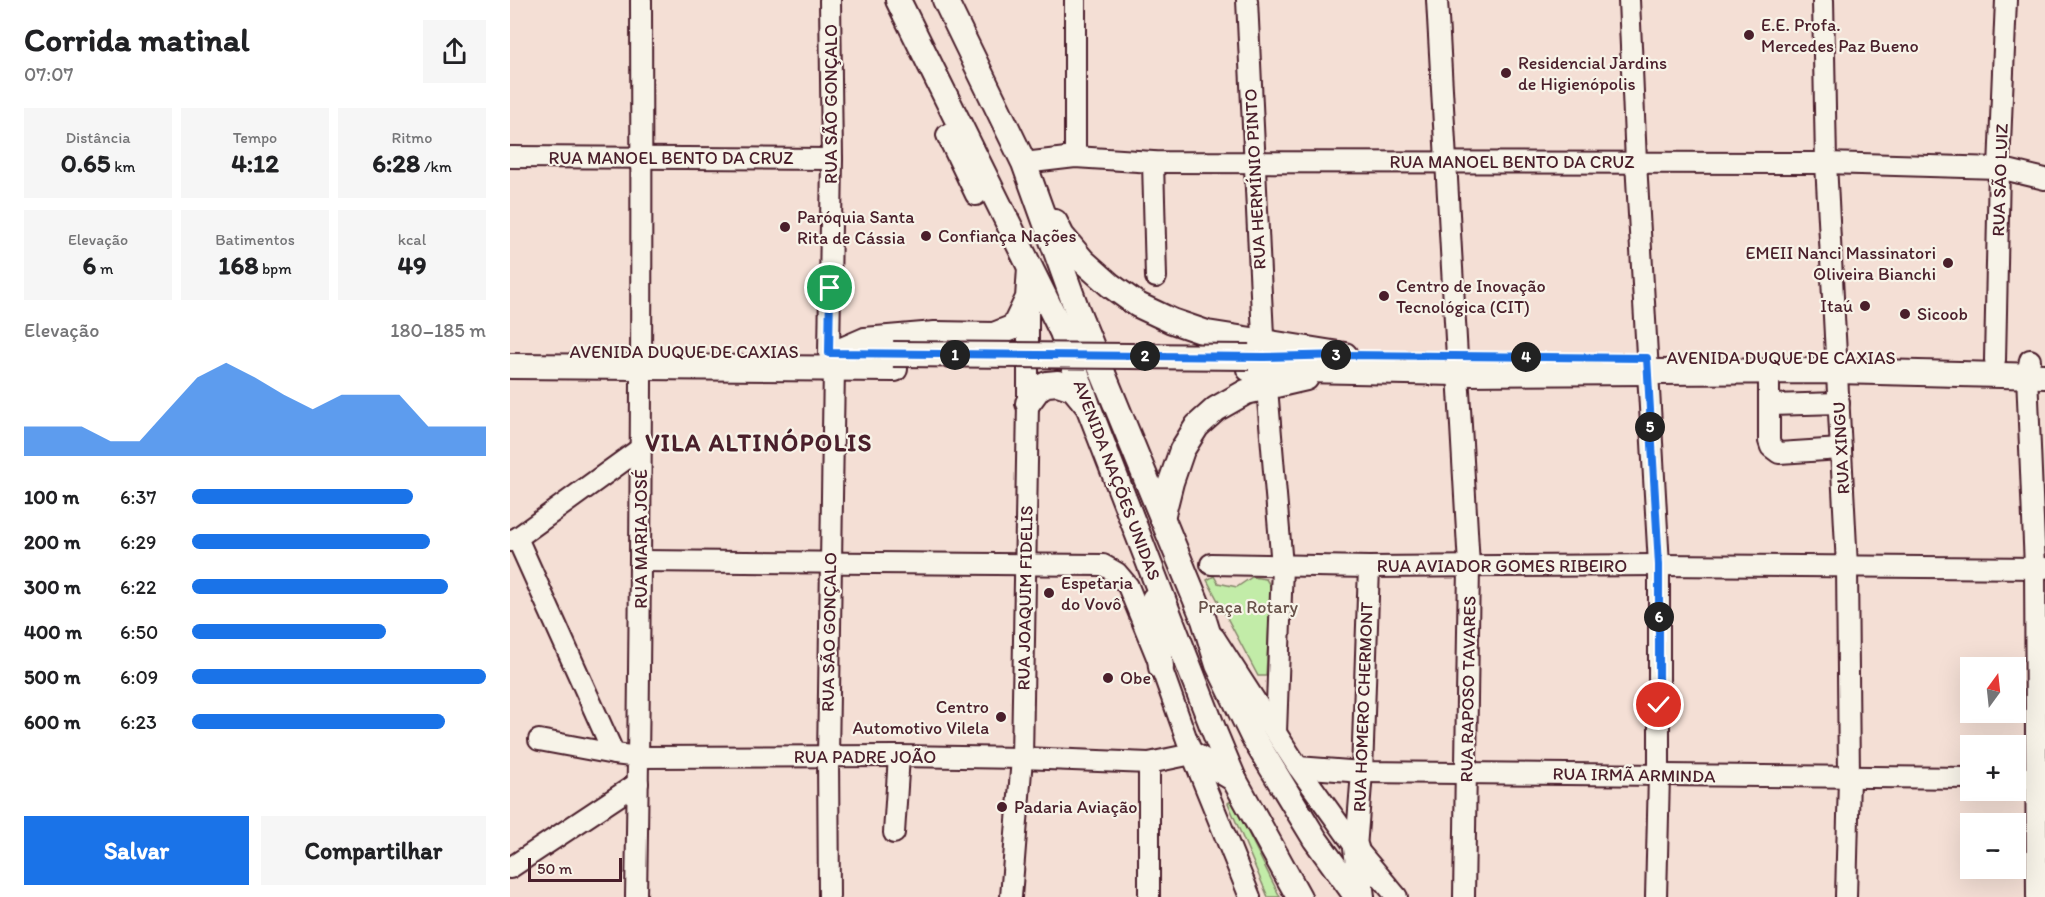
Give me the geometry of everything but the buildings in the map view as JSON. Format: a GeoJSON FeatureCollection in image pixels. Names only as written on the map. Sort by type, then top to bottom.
{"type":"FeatureCollection","features":[{"type":"Feature","properties":{"kind":"main road","name":"AVENIDA NAÇÕES UNIDAS"},"geometry":{"type":"LineString","coordinates":[[901,3],[978,194],[1012,235],[1062,332],[1088,406],[1234,779],[1299,897]]}},
{"type":"Feature","properties":{"kind":"main road","name":"AVENIDA NAÇÕES UNIDAS"},"geometry":{"type":"LineString","coordinates":[[944,4],[1024,162],[1077,310],[1204,620],[1218,665],[1253,737],[1315,839],[1357,897]]}},
{"type":"Feature","properties":{"kind":"main road"},"geometry":{"type":"LineString","coordinates":[[1038,201],[1053,218],[1062,236],[1083,261],[1110,285],[1138,305],[1256,356]]}},
{"type":"Feature","properties":{"kind":"main road"},"geometry":{"type":"LineString","coordinates":[[833,358],[865,340],[935,334],[994,335],[1014,327],[1028,298],[1030,266]]}},
{"type":"Feature","properties":{"kind":"main road","name":"AVENIDA DUQUE DE CAXIAS"},"geometry":{"type":"LineString","coordinates":[[510,352],[641,359]]}},
{"type":"Feature","properties":{"kind":"main road","name":"AVENIDA DUQUE DE CAXIAS"},"geometry":{"type":"LineString","coordinates":[[510,366],[641,359],[833,358],[894,361],[1256,356],[1341,362],[1457,365],[1995,360],[2037,368]]}},
{"type":"Feature","properties":{"kind":"main road"},"geometry":{"type":"LineString","coordinates":[[1162,518],[1182,450],[1197,426],[1216,409],[1246,392],[1267,388],[1341,362]]}},
{"type":"Feature","properties":{"kind":"main road","name":"AVENIDA DUQUE DE CAXIAS"},"geometry":{"type":"LineString","coordinates":[[1647,365],[1769,372],[1837,363],[2037,368]]}},
{"type":"Feature","properties":{"kind":"main road"},"geometry":{"type":"LineString","coordinates":[[1028,403],[1039,388],[1047,384],[1058,383],[1073,388],[1088,406]]}},
{"type":"Feature","properties":{"kind":"main road"},"geometry":{"type":"LineString","coordinates":[[1151,566],[1161,667]]}},
{"type":"Feature","properties":{"kind":"main road"},"geometry":{"type":"LineString","coordinates":[[1192,754],[1234,779]]}},
{"type":"Feature","properties":{"kind":"main road"},"geometry":{"type":"LineString","coordinates":[[1356,848],[1362,897]]}},
{"type":"Feature","properties":{"kind":"street","name":"RUA MARIA JOSÉ"},"geometry":{"type":"LineString","coordinates":[[636,897],[640,757],[641,0]]}},
{"type":"Feature","properties":{"kind":"street","name":"RUA SÃO GONÇALO"},"geometry":{"type":"LineString","coordinates":[[830,0],[833,358],[828,758],[830,897]]}},
{"type":"Feature","properties":{"kind":"street"},"geometry":{"type":"LineString","coordinates":[[1075,0],[1075,157]]}},
{"type":"Feature","properties":{"kind":"street","name":"RUA HERMÍNIO PINTO"},"geometry":{"type":"LineString","coordinates":[[1247,0],[1254,161],[1256,356]]}},
{"type":"Feature","properties":{"kind":"street","name":"RUA RAPOSO TAVARES"},"geometry":{"type":"LineString","coordinates":[[1437,0],[1469,566],[1464,897]]}},
{"type":"Feature","properties":{"kind":"street"},"geometry":{"type":"LineString","coordinates":[[1629,0],[1659,565],[1659,775],[1656,897]]}},
{"type":"Feature","properties":{"kind":"street","name":"RUA XINGU"},"geometry":{"type":"LineString","coordinates":[[1823,0],[1826,163],[1847,566],[1849,777],[1846,897]]}},
{"type":"Feature","properties":{"kind":"street","name":"RUA SÃO LUIZ"},"geometry":{"type":"LineString","coordinates":[[1995,360],[1999,168],[2006,0]]}},
{"type":"Feature","properties":{"kind":"street"},"geometry":{"type":"LineString","coordinates":[[947,135],[978,194]]}},
{"type":"Feature","properties":{"kind":"street","name":"RUA MANOEL BENTO DA CRUZ"},"geometry":{"type":"LineString","coordinates":[[510,157],[832,159]]}},
{"type":"Feature","properties":{"kind":"street","name":"RUA MANOEL BENTO DA CRUZ"},"geometry":{"type":"LineString","coordinates":[[1024,162],[1075,157],[1153,162],[1826,163],[1999,168],[2045,179]]}},
{"type":"Feature","properties":{"kind":"street"},"geometry":{"type":"LineString","coordinates":[[1153,162],[1156,277]]}},
{"type":"Feature","properties":{"kind":"street","name":"RUA JOAQUIM FIDELIS"},"geometry":{"type":"LineString","coordinates":[[1011,897],[1022,758],[1028,298]]}},
{"type":"Feature","properties":{"kind":"street"},"geometry":{"type":"LineString","coordinates":[[2037,368],[2041,778],[2037,897]]}},
{"type":"Feature","properties":{"kind":"street"},"geometry":{"type":"LineString","coordinates":[[1769,372],[1769,441],[1773,450],[1779,453],[1841,449]]}},
{"type":"Feature","properties":{"kind":"street"},"geometry":{"type":"LineString","coordinates":[[1267,388],[1282,566],[1276,732]]}},
{"type":"Feature","properties":{"kind":"street"},"geometry":{"type":"LineString","coordinates":[[1770,405],[1839,403]]}},
{"type":"Feature","properties":{"kind":"street"},"geometry":{"type":"LineString","coordinates":[[614,754],[513,539],[641,448]]}},
{"type":"Feature","properties":{"kind":"street"},"geometry":{"type":"LineString","coordinates":[[640,561],[1025,563]]}},
{"type":"Feature","properties":{"kind":"street","name":"AVENIDA NAÇÕES UNIDAS"},"geometry":{"type":"LineString","coordinates":[[1025,563],[1103,565],[1117,573],[1128,586],[1250,897]]}},
{"type":"Feature","properties":{"kind":"street","name":"RUA AVIADOR GOMES RIBEIRO"},"geometry":{"type":"LineString","coordinates":[[1211,564],[1369,567],[1659,565],[2040,567]]}},
{"type":"Feature","properties":{"kind":"street","name":"RUA HOMERO CHERMONT"},"geometry":{"type":"LineString","coordinates":[[1356,848],[1362,772],[1369,567]]}},
{"type":"Feature","properties":{"kind":"street","name":"AVENIDA NAÇÕES UNIDAS"},"geometry":{"type":"LineString","coordinates":[[1204,620],[1298,767],[1356,848],[1397,897]]}},
{"type":"Feature","properties":{"kind":"street","name":"RUA PADRE JOÃO"},"geometry":{"type":"LineString","coordinates":[[539,740],[640,757],[899,756],[1149,763],[1192,754]]}},
{"type":"Feature","properties":{"kind":"street"},"geometry":{"type":"LineString","coordinates":[[894,833],[899,756]]}},
{"type":"Feature","properties":{"kind":"street"},"geometry":{"type":"LineString","coordinates":[[1149,763],[1149,897]]}},
{"type":"Feature","properties":{"kind":"street","name":"RUA IRMÃ ARMINDA"},"geometry":{"type":"LineString","coordinates":[[1298,767],[1362,772],[1960,778]]}},
{"type":"Feature","properties":{"kind":"street"},"geometry":{"type":"LineString","coordinates":[[510,868],[638,783]]}},
{"type":"Feature","properties":{"kind":"green space","name":"Praça Rotary"},"geometry":{"type":"Polygon","coordinates":[[[1214,576],[1218,583],[1237,587],[1252,577],[1266,579],[1271,587],[1266,676],[1258,676],[1207,580],[1214,576]]]}},
{"type":"Feature","properties":{"kind":"green space"},"geometry":{"type":"Polygon","coordinates":[[[1232,800],[1280,897],[1268,897],[1228,803],[1232,800]]]}},
{"type":"Feature","properties":{"kind":"place","name":"E.E. Profa. Mercedes Paz Bueno"},"geometry":{"type":"Point","coordinates":[1749,35]}},
{"type":"Feature","properties":{"kind":"place","name":"Residencial Jardins de Higienópolis"},"geometry":{"type":"Point","coordinates":[1506,73]}},
{"type":"Feature","properties":{"kind":"place","name":"Paróquia Santa Rita de Cássia"},"geometry":{"type":"Point","coordinates":[785,227]}},
{"type":"Feature","properties":{"kind":"place","name":"Confiança Nações"},"geometry":{"type":"Point","coordinates":[926,236]}},
{"type":"Feature","properties":{"kind":"place","name":"EMEII Nanci Massinatori Oliveira Bianchi"},"geometry":{"type":"Point","coordinates":[1948,263]}},
{"type":"Feature","properties":{"kind":"place","name":"Centro de Inovação Tecnológica (CIT)"},"geometry":{"type":"Point","coordinates":[1384,296]}},
{"type":"Feature","properties":{"kind":"place","name":"Itaú"},"geometry":{"type":"Point","coordinates":[1865,306]}},
{"type":"Feature","properties":{"kind":"place","name":"Sicoob"},"geometry":{"type":"Point","coordinates":[1905,314]}},
{"type":"Feature","properties":{"kind":"place","name":"Espetaria do Vovô"},"geometry":{"type":"Point","coordinates":[1049,593]}},
{"type":"Feature","properties":{"kind":"place","name":"Obe"},"geometry":{"type":"Point","coordinates":[1108,678]}},
{"type":"Feature","properties":{"kind":"place","name":"Centro Automotivo Vilela"},"geometry":{"type":"Point","coordinates":[1001,717]}},
{"type":"Feature","properties":{"kind":"place","name":"Padaria Aviação"},"geometry":{"type":"Point","coordinates":[1002,807]}},
{"type":"Feature","properties":{"kind":"district","name":"VILA ALTINÓPOLIS"},"geometry":{"type":"Point","coordinates":[759,442]}},
{"type":"Feature","properties":{"kind":"route"},"geometry":{"type":"LineString","coordinates":[[830,288],[829,353],[1647,358],[1659,565],[1659,705]]}}]}
